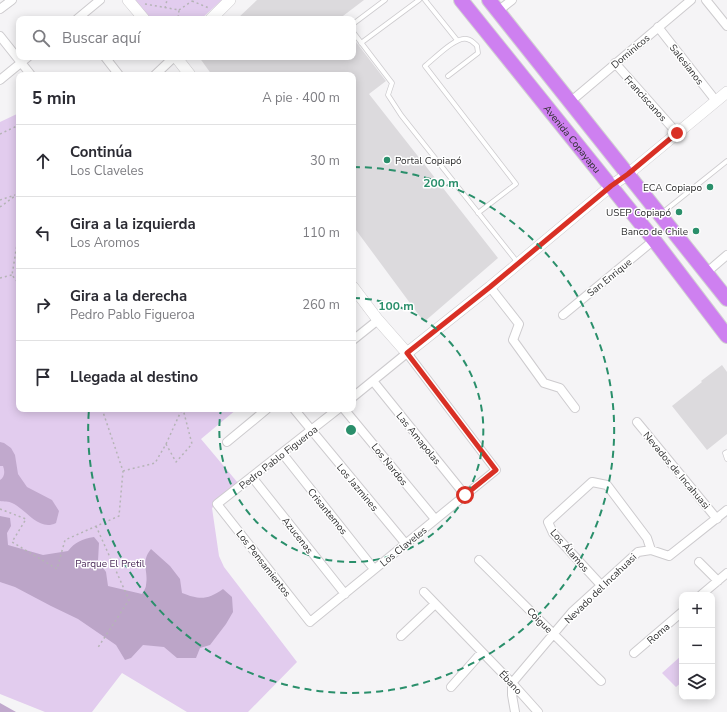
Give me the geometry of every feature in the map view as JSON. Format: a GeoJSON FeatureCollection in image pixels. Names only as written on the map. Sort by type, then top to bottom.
{"type":"FeatureCollection","features":[{"type":"Feature","properties":{"kind":"highway","name":"Avenida Copayapu"},"geometry":{"type":"LineString","coordinates":[[461,0],[654,240],[727,336]]}},
{"type":"Feature","properties":{"kind":"highway","name":"Avenida Copayapu"},"geometry":{"type":"LineString","coordinates":[[495,4],[552,80],[727,299]]}},
{"type":"Feature","properties":{"kind":"highway"},"geometry":{"type":"LineString","coordinates":[[536,92],[552,80]]}},
{"type":"Feature","properties":{"kind":"street"},"geometry":{"type":"LineString","coordinates":[[0,9],[12,0]]}},
{"type":"Feature","properties":{"kind":"street"},"geometry":{"type":"LineString","coordinates":[[81,16],[100,0]]}},
{"type":"Feature","properties":{"kind":"street"},"geometry":{"type":"LineString","coordinates":[[212,14],[230,0]]}},
{"type":"Feature","properties":{"kind":"street"},"geometry":{"type":"LineString","coordinates":[[495,4],[512,0]]}},
{"type":"Feature","properties":{"kind":"street","name":"Dominicos"},"geometry":{"type":"LineString","coordinates":[[570,102],[691,0]]}},
{"type":"Feature","properties":{"kind":"street"},"geometry":{"type":"LineString","coordinates":[[706,0],[727,26]]}},
{"type":"Feature","properties":{"kind":"street"},"geometry":{"type":"LineString","coordinates":[[131,1],[142,16]]}},
{"type":"Feature","properties":{"kind":"street","name":"Salesianos"},"geometry":{"type":"LineString","coordinates":[[658,27],[716,101]]}},
{"type":"Feature","properties":{"kind":"street"},"geometry":{"type":"LineString","coordinates":[[0,36],[16,57]]}},
{"type":"Feature","properties":{"kind":"street"},"geometry":{"type":"LineString","coordinates":[[19,60],[28,72]]}},
{"type":"Feature","properties":{"kind":"street"},"geometry":{"type":"LineString","coordinates":[[0,80],[24,60]]}},
{"type":"Feature","properties":{"kind":"street"},"geometry":{"type":"LineString","coordinates":[[107,60],[117,72]]}},
{"type":"Feature","properties":{"kind":"street"},"geometry":{"type":"LineString","coordinates":[[158,72],[172,60]]}},
{"type":"Feature","properties":{"kind":"street"},"geometry":{"type":"LineString","coordinates":[[178,60],[188,72]]}},
{"type":"Feature","properties":{"kind":"street","name":"Franciscanos"},"geometry":{"type":"LineString","coordinates":[[615,63],[677,133]]}},
{"type":"Feature","properties":{"kind":"street"},"geometry":{"type":"LineString","coordinates":[[356,395],[490,287],[727,92]]}},
{"type":"Feature","properties":{"kind":"street","name":"San Enrique"},"geometry":{"type":"LineString","coordinates":[[563,315],[654,240]]}},
{"type":"Feature","properties":{"kind":"street"},"geometry":{"type":"LineString","coordinates":[[706,273],[727,255]]}},
{"type":"Feature","properties":{"kind":"street"},"geometry":{"type":"LineString","coordinates":[[490,287],[519,324],[513,340],[544,383],[560,388],[575,408]]}},
{"type":"Feature","properties":{"kind":"street"},"geometry":{"type":"LineString","coordinates":[[356,293],[407,353]]}},
{"type":"Feature","properties":{"kind":"street"},"geometry":{"type":"LineString","coordinates":[[356,338],[378,320]]}},
{"type":"Feature","properties":{"kind":"street","name":"Los Claveles"},"geometry":{"type":"LineString","coordinates":[[310,622],[496,470],[407,353]]}},
{"type":"Feature","properties":{"kind":"street","name":"Las Amapolas"},"geometry":{"type":"LineString","coordinates":[[373,381],[465,495]]}},
{"type":"Feature","properties":{"kind":"street"},"geometry":{"type":"LineString","coordinates":[[228,442],[263,412]]}},
{"type":"Feature","properties":{"kind":"street","name":"Los Jazmines"},"geometry":{"type":"LineString","coordinates":[[296,412],[406,543]]}},
{"type":"Feature","properties":{"kind":"street","name":"Pedro Pablo Figueroa"},"geometry":{"type":"LineString","coordinates":[[218,504],[334,412]]}},
{"type":"Feature","properties":{"kind":"street","name":"Los Nardos"},"geometry":{"type":"LineString","coordinates":[[346,412],[435,520]]}},
{"type":"Feature","properties":{"kind":"street","name":"Nevados de Incahuasi"},"geometry":{"type":"LineString","coordinates":[[637,422],[717,519]]}},
{"type":"Feature","properties":{"kind":"street","name":"Crisantemos"},"geometry":{"type":"LineString","coordinates":[[282,453],[374,569]]}},
{"type":"Feature","properties":{"kind":"street","name":"Azucenas"},"geometry":{"type":"LineString","coordinates":[[252,477],[345,594]]}},
{"type":"Feature","properties":{"kind":"street","name":"Los Álamos"},"geometry":{"type":"LineString","coordinates":[[601,585],[553,533],[548,522],[592,482],[607,485],[647,538],[650,550]]}},
{"type":"Feature","properties":{"kind":"street","name":"Los Pensamientos"},"geometry":{"type":"LineString","coordinates":[[218,504],[310,622]]}},
{"type":"Feature","properties":{"kind":"street"},"geometry":{"type":"LineString","coordinates":[[650,550],[669,556],[727,510]]}},
{"type":"Feature","properties":{"kind":"street","name":"Nevado del Incahuasi"},"geometry":{"type":"LineString","coordinates":[[512,683],[572,612],[638,552],[650,550]]}},
{"type":"Feature","properties":{"kind":"street","name":"Coigue"},"geometry":{"type":"LineString","coordinates":[[479,560],[601,681]]}},
{"type":"Feature","properties":{"kind":"street"},"geometry":{"type":"LineString","coordinates":[[699,562],[718,581]]}},
{"type":"Feature","properties":{"kind":"street"},"geometry":{"type":"LineString","coordinates":[[705,592],[727,573]]}},
{"type":"Feature","properties":{"kind":"street","name":"Ébano"},"geometry":{"type":"LineString","coordinates":[[424,592],[538,712]]}},
{"type":"Feature","properties":{"kind":"street"},"geometry":{"type":"LineString","coordinates":[[401,636],[435,604]]}},
{"type":"Feature","properties":{"kind":"street","name":"Roma"},"geometry":{"type":"LineString","coordinates":[[634,653],[679,615]]}},
{"type":"Feature","properties":{"kind":"street"},"geometry":{"type":"LineString","coordinates":[[451,687],[482,652]]}},
{"type":"Feature","properties":{"kind":"street"},"geometry":{"type":"LineString","coordinates":[[512,683],[515,712]]}},
{"type":"Feature","properties":{"kind":"lane"},"geometry":{"type":"LineString","coordinates":[[356,22],[386,0]]}},
{"type":"Feature","properties":{"kind":"lane"},"geometry":{"type":"LineString","coordinates":[[361,43],[419,0]]}},
{"type":"Feature","properties":{"kind":"lane"},"geometry":{"type":"LineString","coordinates":[[425,0],[456,40]]}},
{"type":"Feature","properties":{"kind":"lane"},"geometry":{"type":"LineString","coordinates":[[356,36],[392,83],[388,95],[401,115],[518,264]]}},
{"type":"Feature","properties":{"kind":"lane"},"geometry":{"type":"LineString","coordinates":[[448,76],[478,54],[478,46],[472,40],[466,38],[456,40],[425,66],[516,184],[478,213]]}},
{"type":"Feature","properties":{"kind":"lane"},"geometry":{"type":"LineString","coordinates":[[660,215],[727,161]]}},
{"type":"Feature","properties":{"kind":"lane"},"geometry":{"type":"LineString","coordinates":[[727,452],[727,459]]}},
{"type":"Feature","properties":{"kind":"path"},"geometry":{"type":"LineString","coordinates":[[165,8],[167,0]]}},
{"type":"Feature","properties":{"kind":"path"},"geometry":{"type":"LineString","coordinates":[[179,16],[180,10],[192,0],[212,14]]}},
{"type":"Feature","properties":{"kind":"path"},"geometry":{"type":"LineString","coordinates":[[143,3],[180,10]]}},
{"type":"Feature","properties":{"kind":"path"},"geometry":{"type":"LineString","coordinates":[[0,134],[16,126]]}},
{"type":"Feature","properties":{"kind":"path"},"geometry":{"type":"LineString","coordinates":[[0,200],[16,195]]}},
{"type":"Feature","properties":{"kind":"path"},"geometry":{"type":"LineString","coordinates":[[0,207],[16,195]]}},
{"type":"Feature","properties":{"kind":"path"},"geometry":{"type":"LineString","coordinates":[[16,250],[12,275],[16,280]]}},
{"type":"Feature","properties":{"kind":"path"},"geometry":{"type":"LineString","coordinates":[[0,278],[12,275]]}},
{"type":"Feature","properties":{"kind":"path"},"geometry":{"type":"LineString","coordinates":[[0,509],[26,519],[12,542],[57,569],[65,540],[119,516],[123,471],[103,412]]}},
{"type":"Feature","properties":{"kind":"path"},"geometry":{"type":"LineString","coordinates":[[123,471],[155,463],[166,444],[181,412]]}},
{"type":"Feature","properties":{"kind":"path"},"geometry":{"type":"LineString","coordinates":[[166,444],[176,462],[192,444],[183,412]]}},
{"type":"Feature","properties":{"kind":"path"},"geometry":{"type":"LineString","coordinates":[[96,526],[129,600],[97,649]]}},
{"type":"Feature","properties":{"kind":"green space"},"geometry":{"type":"Polygon","coordinates":[[[222,0],[204,16],[146,16],[134,1],[222,0]]]}},
{"type":"Feature","properties":{"kind":"green space","name":"Parque El Pretil"},"geometry":{"type":"Polygon","coordinates":[[[16,114],[16,412],[233,412],[201,439],[238,483],[212,508],[219,556],[224,567],[297,662],[248,712],[187,712],[122,673],[92,712],[45,712],[0,694],[0,122],[16,114]]]}},
{"type":"Feature","properties":{"kind":"green space"},"geometry":{"type":"Polygon","coordinates":[[[679,658],[679,684],[676,687],[662,673],[679,658]]]}},
{"type":"Feature","properties":{"kind":"shaded area"},"geometry":{"type":"Polygon","coordinates":[[[0,442],[11,448],[15,455],[18,474],[27,487],[52,500],[59,511],[56,523],[44,525],[33,519],[12,503],[0,501],[0,480],[4,476],[4,472],[3,466],[0,466],[0,442]]]}},
{"type":"Feature","properties":{"kind":"shaded area"},"geometry":{"type":"Polygon","coordinates":[[[0,516],[10,518],[11,526],[7,533],[8,545],[43,555],[68,551],[79,541],[94,537],[99,543],[98,561],[106,572],[108,586],[142,594],[146,587],[147,580],[145,563],[146,558],[151,549],[170,566],[180,579],[182,593],[203,598],[223,589],[232,597],[233,612],[210,645],[200,648],[196,658],[177,658],[164,647],[143,645],[131,658],[125,660],[116,645],[78,619],[15,587],[0,582],[0,516]]]}},
{"type":"Feature","properties":{"kind":"shaded area"},"geometry":{"type":"Polygon","coordinates":[[[0,703],[16,712],[0,712],[0,703]]]}},
{"type":"Feature","properties":{"kind":"building"},"geometry":{"type":"Polygon","coordinates":[[[257,0],[364,0],[343,16],[240,16],[257,0]]]}},
{"type":"Feature","properties":{"kind":"building","name":"Portal Copiapó"},"geometry":{"type":"Polygon","coordinates":[[[356,42],[386,81],[369,94],[498,258],[424,322],[356,230],[356,72],[210,72],[201,60],[356,60],[356,42]]]}},
{"type":"Feature","properties":{"kind":"building"},"geometry":{"type":"Polygon","coordinates":[[[722,365],[727,372],[727,434],[707,450],[672,406],[722,365]]]}},
{"type":"Feature","properties":{"kind":"place","name":"Portal Copiapó"},"geometry":{"type":"Point","coordinates":[387,160]}},
{"type":"Feature","properties":{"kind":"place","name":"ECA Copiapo"},"geometry":{"type":"Point","coordinates":[710,187]}},
{"type":"Feature","properties":{"kind":"place","name":"USEP Copiapó"},"geometry":{"type":"Point","coordinates":[679,212]}},
{"type":"Feature","properties":{"kind":"place","name":"Banco de Chile"},"geometry":{"type":"Point","coordinates":[696,231]}},
{"type":"Feature","properties":{"kind":"route"},"geometry":{"type":"LineString","coordinates":[[465,495],[496,470],[407,353],[490,287],[677,133]]}}]}
